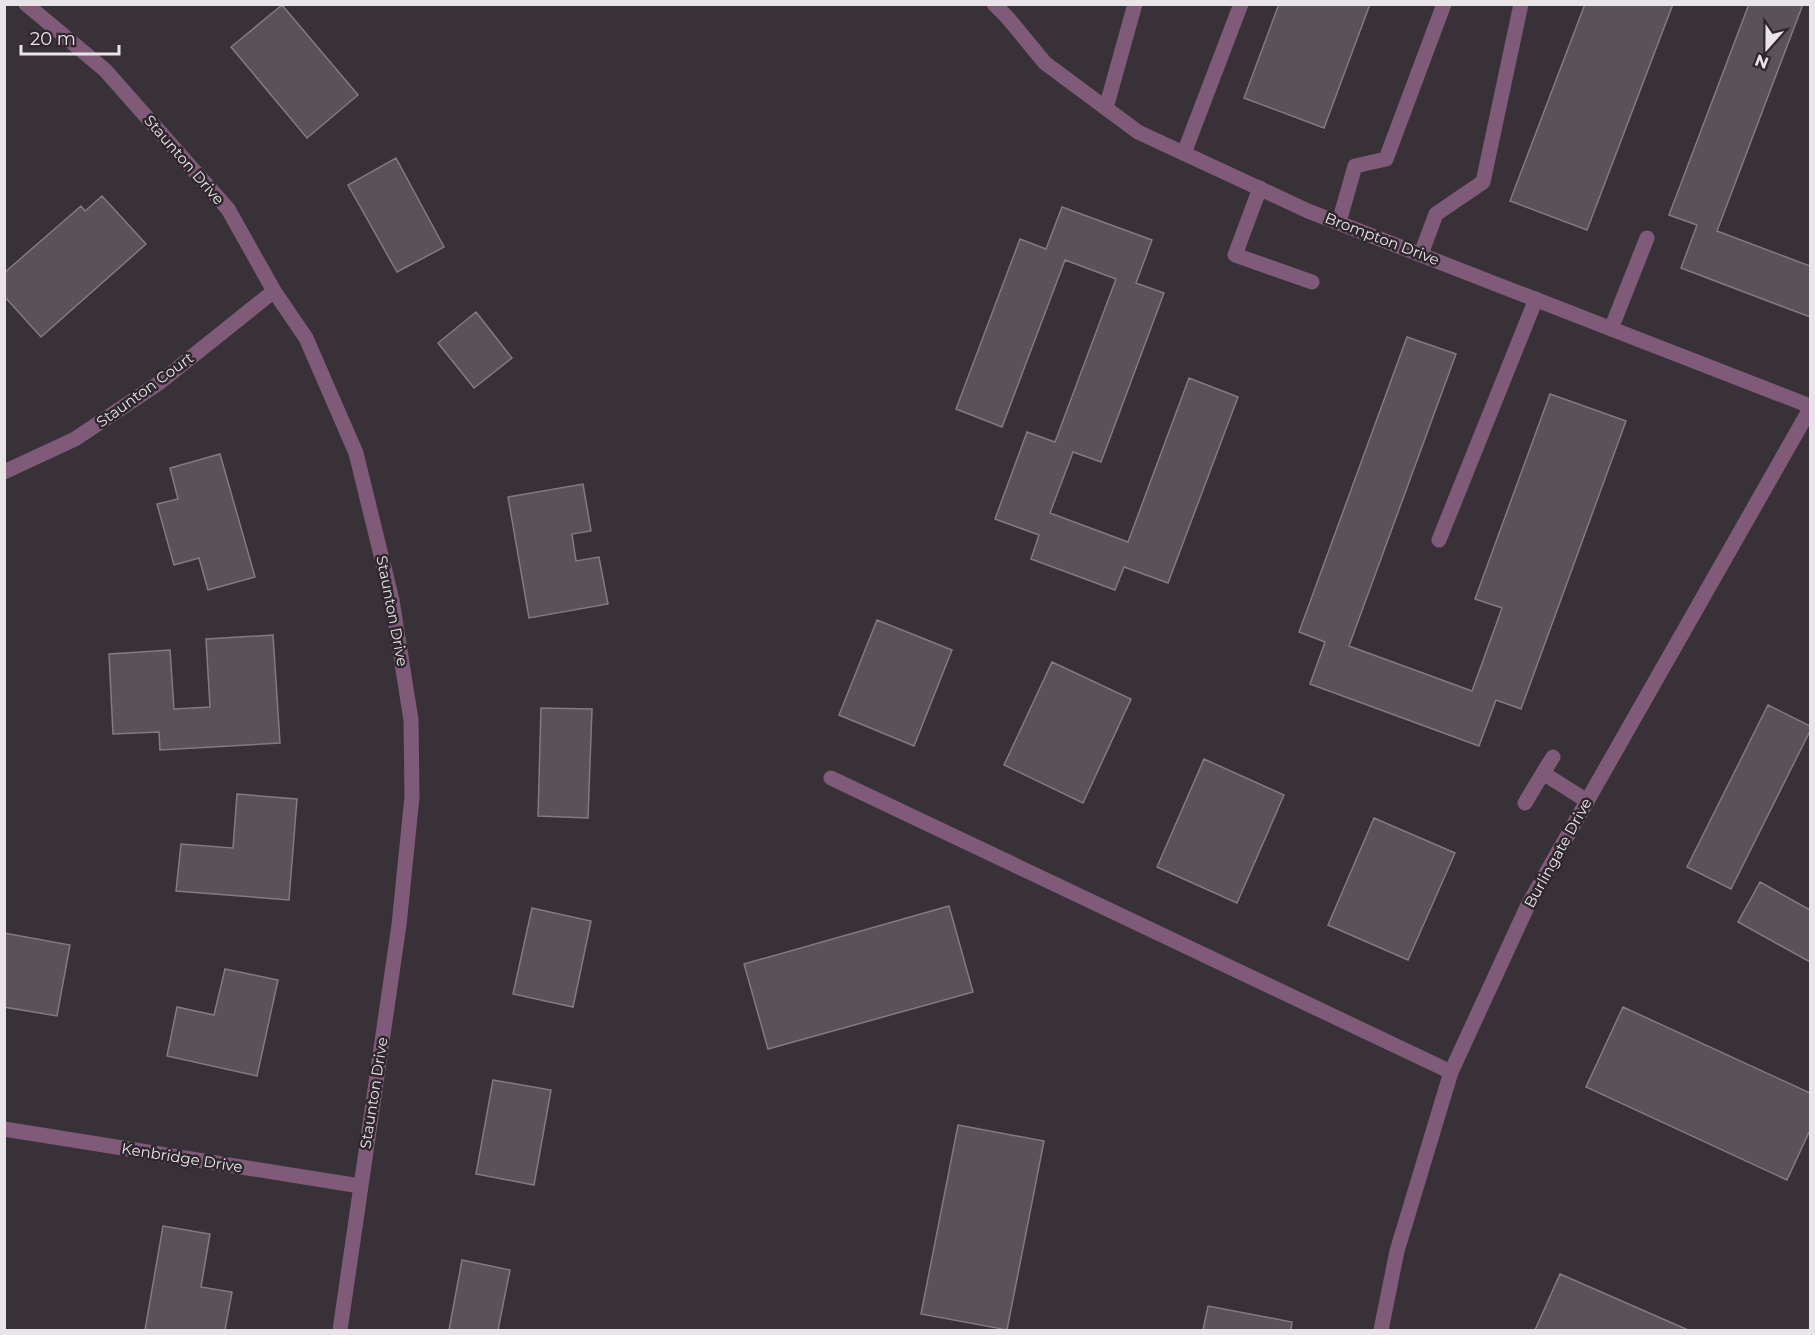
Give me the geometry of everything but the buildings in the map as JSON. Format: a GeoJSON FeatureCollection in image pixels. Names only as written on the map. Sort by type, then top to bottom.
{"type":"FeatureCollection","features":[{"type":"Feature","properties":{"kind":"street","name":"Staunton Drive"},"geometry":{"type":"LineString","coordinates":[[26,4],[105,70],[228,209],[274,291],[306,338],[356,453],[392,600],[411,720],[412,797],[399,925],[340,1330]]}},
{"type":"Feature","properties":{"kind":"street","name":"Brompton Drive"},"geometry":{"type":"LineString","coordinates":[[994,4],[1044,63],[1138,132],[1308,211],[1810,407]]}},
{"type":"Feature","properties":{"kind":"street"},"geometry":{"type":"LineString","coordinates":[[1106,108],[1135,4]]}},
{"type":"Feature","properties":{"kind":"street"},"geometry":{"type":"LineString","coordinates":[[1184,153],[1241,4]]}},
{"type":"Feature","properties":{"kind":"street"},"geometry":{"type":"LineString","coordinates":[[1339,222],[1355,166],[1386,159],[1444,4]]}},
{"type":"Feature","properties":{"kind":"street"},"geometry":{"type":"LineString","coordinates":[[1421,254],[1436,214],[1483,182],[1521,4]]}},
{"type":"Feature","properties":{"kind":"street"},"geometry":{"type":"LineString","coordinates":[[1260,188],[1235,255],[1312,282]]}},
{"type":"Feature","properties":{"kind":"street"},"geometry":{"type":"LineString","coordinates":[[1611,329],[1647,238]]}},
{"type":"Feature","properties":{"kind":"street","name":"Staunton Court"},"geometry":{"type":"LineString","coordinates":[[4,472],[75,439],[150,389],[274,291]]}},
{"type":"Feature","properties":{"kind":"street"},"geometry":{"type":"LineString","coordinates":[[1439,540],[1536,299]]}},
{"type":"Feature","properties":{"kind":"street","name":"Burlingate Drive"},"geometry":{"type":"LineString","coordinates":[[1381,1330],[1397,1251],[1451,1072],[1527,905],[1810,407]]}},
{"type":"Feature","properties":{"kind":"street"},"geometry":{"type":"LineString","coordinates":[[1525,803],[1553,757]]}},
{"type":"Feature","properties":{"kind":"street"},"geometry":{"type":"LineString","coordinates":[[1543,773],[1587,801]]}},
{"type":"Feature","properties":{"kind":"street"},"geometry":{"type":"LineString","coordinates":[[831,778],[1451,1072]]}},
{"type":"Feature","properties":{"kind":"street","name":"Kenbridge Drive"},"geometry":{"type":"LineString","coordinates":[[4,1129],[360,1186]]}}]}
